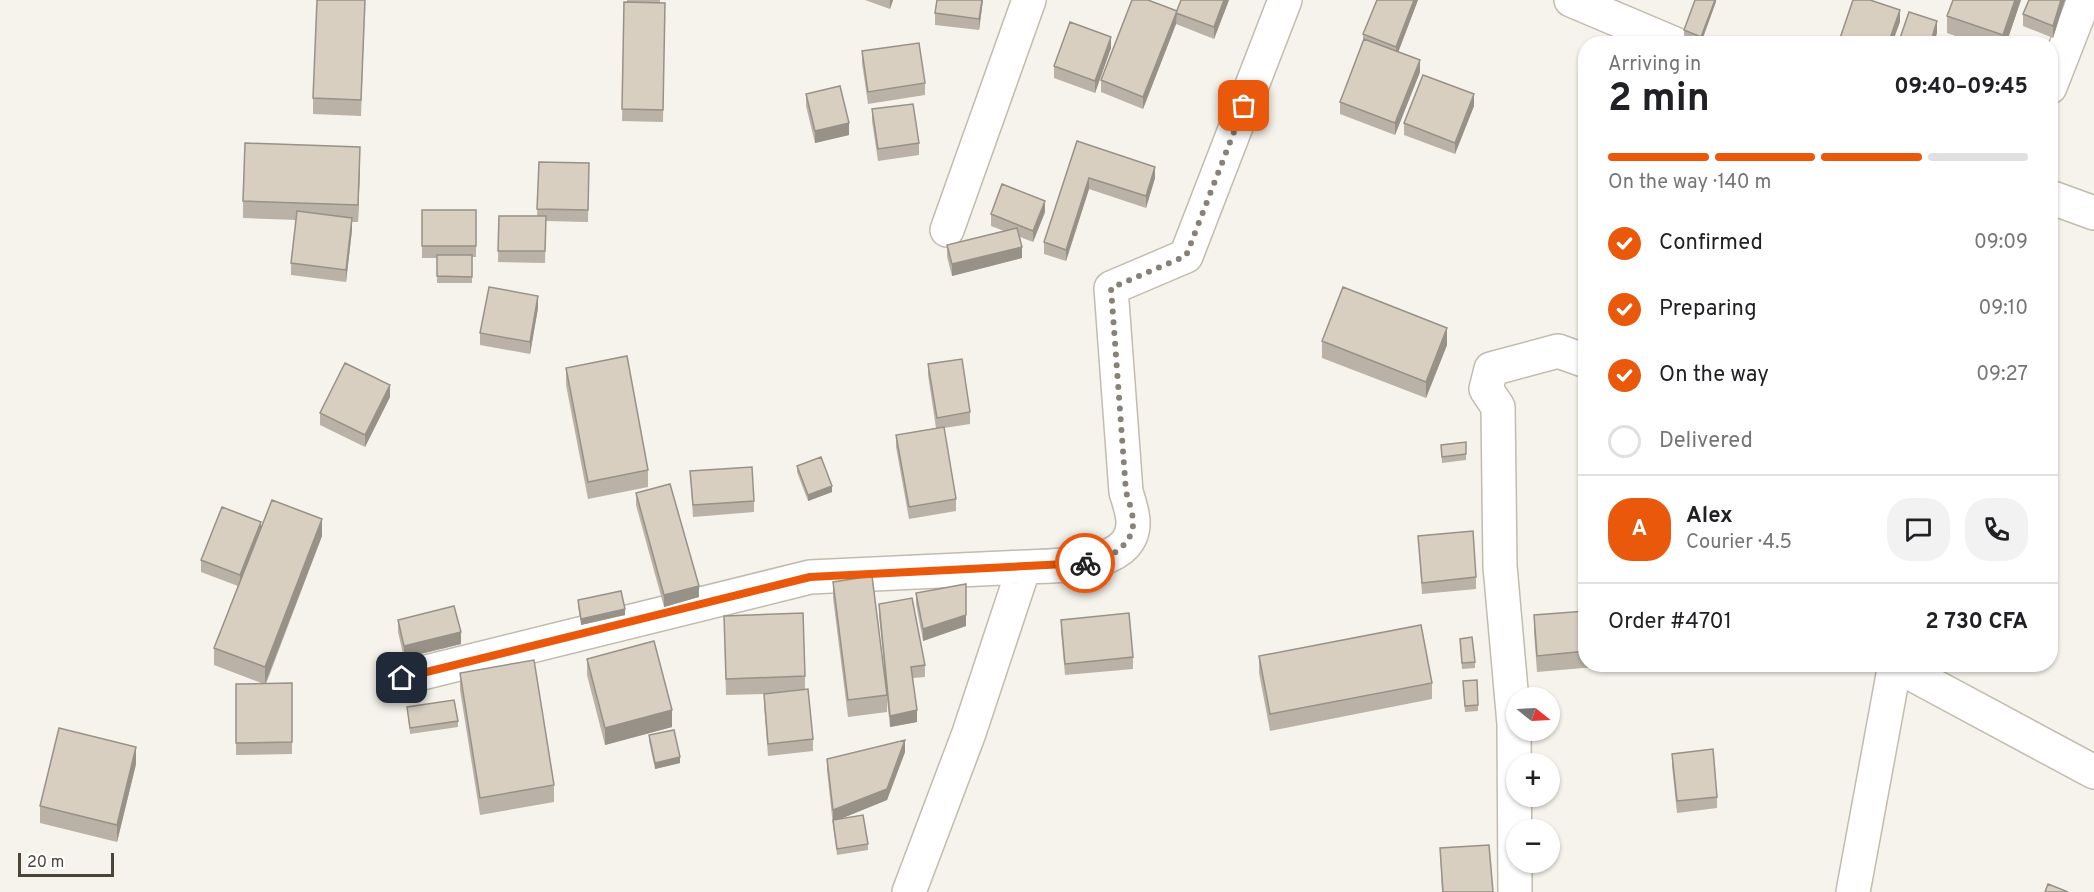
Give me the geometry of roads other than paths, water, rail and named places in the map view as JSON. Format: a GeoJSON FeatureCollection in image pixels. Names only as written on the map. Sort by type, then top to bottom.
{"type":"FeatureCollection","features":[{"type":"Feature","properties":{"kind":"street"},"geometry":{"type":"LineString","coordinates":[[947,230],[1029,0]]}},
{"type":"Feature","properties":{"kind":"street"},"geometry":{"type":"LineString","coordinates":[[402,678],[810,577],[1095,562],[1117,552],[1129,539],[1133,521],[1126,492],[1111,288],[1186,256],[1285,0]]}},
{"type":"Feature","properties":{"kind":"street"},"geometry":{"type":"LineString","coordinates":[[1571,0],[1656,36]]}},
{"type":"Feature","properties":{"kind":"street"},"geometry":{"type":"LineString","coordinates":[[2058,67],[2084,0]]}},
{"type":"Feature","properties":{"kind":"street"},"geometry":{"type":"LineString","coordinates":[[2058,199],[2094,213]]}},
{"type":"Feature","properties":{"kind":"street"},"geometry":{"type":"LineString","coordinates":[[1515,892],[1514,724],[1500,566],[1498,407],[1486,389],[1491,369],[1558,351],[1578,358]]}},
{"type":"Feature","properties":{"kind":"street"},"geometry":{"type":"LineString","coordinates":[[909,892],[969,733],[1023,567]]}},
{"type":"Feature","properties":{"kind":"street"},"geometry":{"type":"LineString","coordinates":[[1853,892],[1894,672]]}},
{"type":"Feature","properties":{"kind":"street"},"geometry":{"type":"LineString","coordinates":[[1908,672],[2094,772]]}}]}
